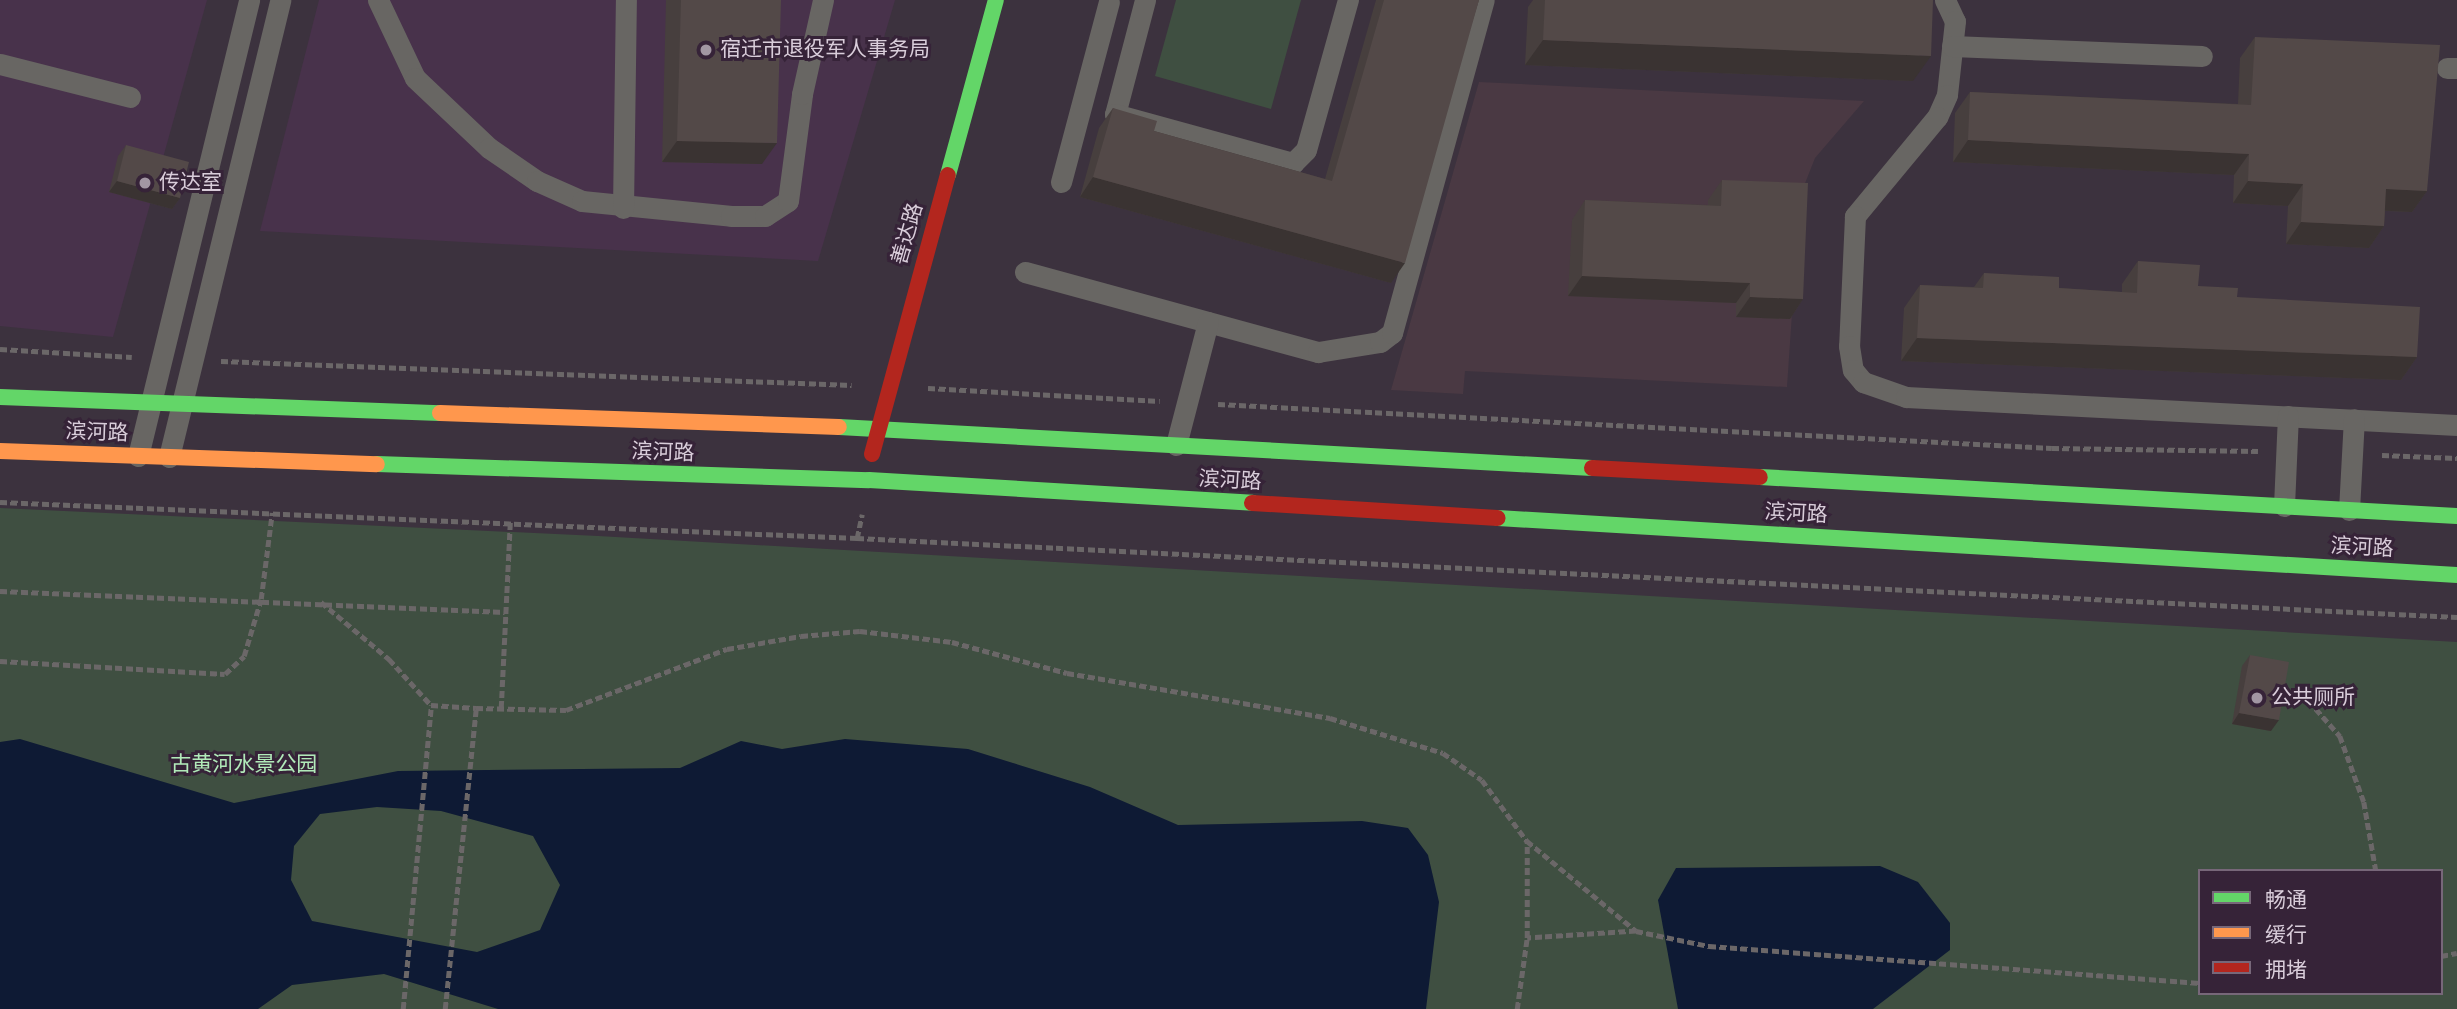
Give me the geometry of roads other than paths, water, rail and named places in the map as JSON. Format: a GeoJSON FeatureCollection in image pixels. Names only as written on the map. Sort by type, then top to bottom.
{"type":"FeatureCollection","features":[{"type":"Feature","properties":{"kind":"main road","name":"善达路"},"geometry":{"type":"LineString","coordinates":[[869,480],[876,428],[887,386],[996,0]]}},
{"type":"Feature","properties":{"kind":"main road","name":"滨河路"},"geometry":{"type":"LineString","coordinates":[[0,397],[876,428],[2457,516]]}},
{"type":"Feature","properties":{"kind":"main road","name":"滨河路"},"geometry":{"type":"LineString","coordinates":[[0,451],[869,480],[2457,575]]}},
{"type":"Feature","properties":{"kind":"lane"},"geometry":{"type":"LineString","coordinates":[[138,456],[250,0]]}},
{"type":"Feature","properties":{"kind":"lane"},"geometry":{"type":"LineString","coordinates":[[169,457],[280,0]]}},
{"type":"Feature","properties":{"kind":"lane"},"geometry":{"type":"LineString","coordinates":[[378,0],[415,78],[489,148],[537,181],[582,201],[623,208],[732,216],[780,211],[788,201],[802,94],[823,0]]}},
{"type":"Feature","properties":{"kind":"lane"},"geometry":{"type":"LineString","coordinates":[[623,208],[626,0]]}},
{"type":"Feature","properties":{"kind":"lane"},"geometry":{"type":"LineString","coordinates":[[1061,182],[1105,1],[1144,5],[1115,114],[1293,163],[1306,150],[1348,0]]}},
{"type":"Feature","properties":{"kind":"lane"},"geometry":{"type":"LineString","coordinates":[[1025,272],[1318,352],[1361,348],[1392,333],[1484,0]]}},
{"type":"Feature","properties":{"kind":"lane"},"geometry":{"type":"LineString","coordinates":[[1945,0],[1955,21],[1947,95],[1937,117],[1855,216],[1849,346],[1853,370],[1863,382],[1906,397],[2457,425]]}},
{"type":"Feature","properties":{"kind":"lane"},"geometry":{"type":"LineString","coordinates":[[1952,46],[2202,56]]}},
{"type":"Feature","properties":{"kind":"lane"},"geometry":{"type":"LineString","coordinates":[[0,64],[130,97]]}},
{"type":"Feature","properties":{"kind":"lane"},"geometry":{"type":"LineString","coordinates":[[178,285],[209,292]]}},
{"type":"Feature","properties":{"kind":"lane"},"geometry":{"type":"LineString","coordinates":[[1176,445],[1208,322]]}},
{"type":"Feature","properties":{"kind":"lane"},"geometry":{"type":"LineString","coordinates":[[2284,506],[2288,416]]}},
{"type":"Feature","properties":{"kind":"lane"},"geometry":{"type":"LineString","coordinates":[[2349,510],[2354,419]]}},
{"type":"Feature","properties":{"kind":"water"},"geometry":{"type":"Polygon","coordinates":[[[20,739],[234,803],[398,771],[680,768],[741,741],[782,749],[845,739],[968,749],[1090,787],[1178,825],[1362,821],[1408,828],[1428,855],[1439,902],[1426,1009],[498,1009],[384,974],[292,985],[258,1009],[0,1009],[0,742],[20,739]],[[377,807],[320,814],[294,846],[291,880],[312,921],[477,952],[540,930],[560,885],[533,836],[441,811],[377,807]]]}},
{"type":"Feature","properties":{"kind":"water"},"geometry":{"type":"Polygon","coordinates":[[[1880,866],[1918,882],[1950,923],[1950,950],[1873,1009],[1678,1009],[1658,900],[1676,868],[1880,866]]]}},
{"type":"Feature","properties":{"kind":"place","name":"宿迁市退役军人事务局"},"geometry":{"type":"Point","coordinates":[706,50]}},
{"type":"Feature","properties":{"kind":"place","name":"传达室"},"geometry":{"type":"Point","coordinates":[145,183]}},
{"type":"Feature","properties":{"kind":"place","name":"公共厕所"},"geometry":{"type":"Point","coordinates":[2257,698]}},
{"type":"Feature","properties":{"kind":"park label","name":"古黄河水景公园"},"geometry":{"type":"Point","coordinates":[244,765]}}]}
